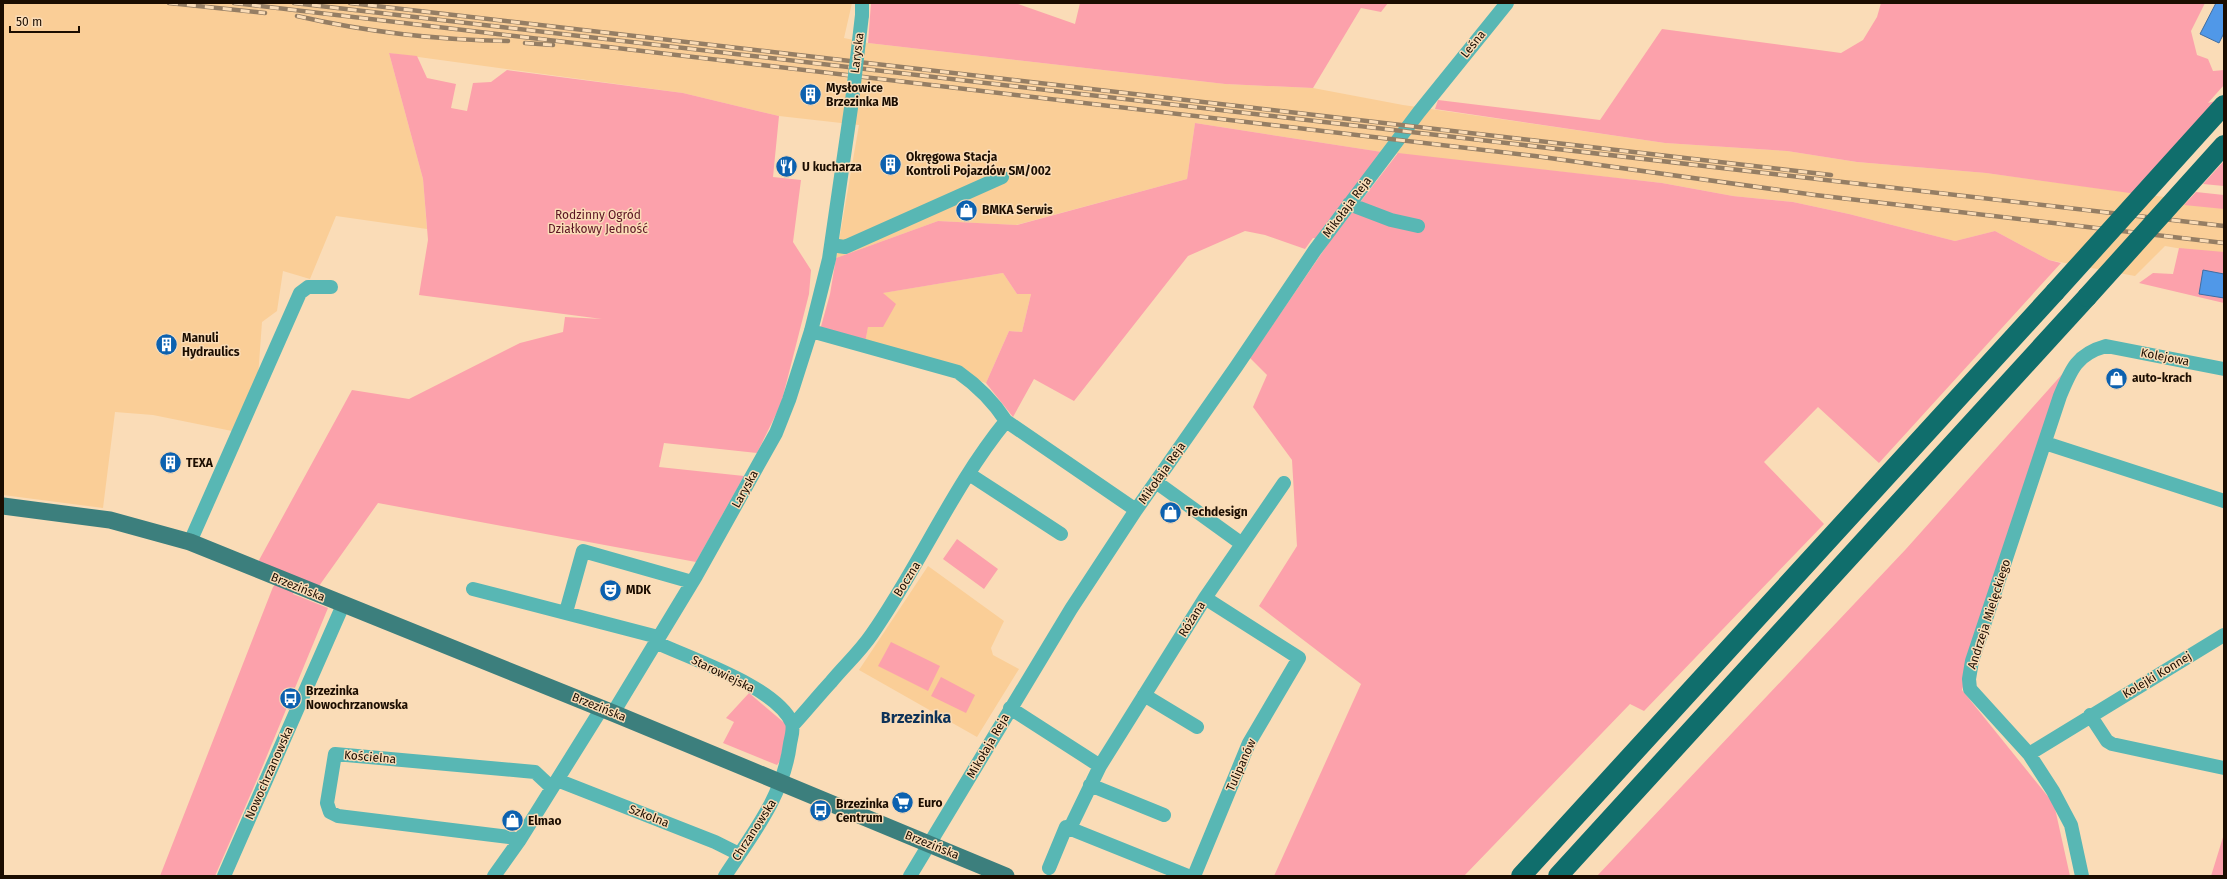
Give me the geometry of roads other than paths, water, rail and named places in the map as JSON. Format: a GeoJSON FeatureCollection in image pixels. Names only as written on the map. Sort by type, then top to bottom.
{"type":"FeatureCollection","features":[{"type":"Feature","properties":{"kind":"highway"},"geometry":{"type":"LineString","coordinates":[[1521,876],[2224,105]]}},
{"type":"Feature","properties":{"kind":"highway"},"geometry":{"type":"LineString","coordinates":[[1558,876],[2224,145]]}},
{"type":"Feature","properties":{"kind":"main road","name":"Brzezińska"},"geometry":{"type":"LineString","coordinates":[[3,506],[110,520],[190,542],[342,605],[608,710],[781,783],[930,843],[1006,876]]}},
{"type":"Feature","properties":{"kind":"street","name":"Leśna"},"geometry":{"type":"LineString","coordinates":[[1440,86],[1507,3]]}},
{"type":"Feature","properties":{"kind":"street","name":"Laryska"},"geometry":{"type":"LineString","coordinates":[[608,710],[657,640],[692,582],[776,433],[789,400],[811,331],[831,245],[852,101],[862,9]]}},
{"type":"Feature","properties":{"kind":"street","name":"Mikołaja Reja"},"geometry":{"type":"LineString","coordinates":[[910,876],[1071,608],[1136,510],[1236,367],[1314,250],[1440,86]]}},
{"type":"Feature","properties":{"kind":"street"},"geometry":{"type":"LineString","coordinates":[[831,245],[845,247],[1002,177]]}},
{"type":"Feature","properties":{"kind":"street"},"geometry":{"type":"LineString","coordinates":[[1346,208],[1418,226]]}},
{"type":"Feature","properties":{"kind":"street"},"geometry":{"type":"LineString","coordinates":[[190,542],[300,293],[308,287],[331,287]]}},
{"type":"Feature","properties":{"kind":"street"},"geometry":{"type":"LineString","coordinates":[[811,331],[958,372],[970,380],[996,405],[1006,421],[1136,510]]}},
{"type":"Feature","properties":{"kind":"street","name":"Kolejowa"},"geometry":{"type":"LineString","coordinates":[[2106,346],[2224,369]]}},
{"type":"Feature","properties":{"kind":"street","name":"Andrzeja Mielęckiego"},"geometry":{"type":"LineString","coordinates":[[2082,876],[2071,825],[2053,791],[2029,754],[1970,689],[1969,679],[1972,661],[2063,390],[2078,361],[2090,350],[2106,346]]}},
{"type":"Feature","properties":{"kind":"street","name":"Boczna"},"geometry":{"type":"LineString","coordinates":[[793,725],[832,680],[852,662],[872,634],[927,547],[987,444],[1006,421]]}},
{"type":"Feature","properties":{"kind":"street"},"geometry":{"type":"LineString","coordinates":[[2045,443],[2218,499]]}},
{"type":"Feature","properties":{"kind":"street"},"geometry":{"type":"LineString","coordinates":[[969,474],[1061,534]]}},
{"type":"Feature","properties":{"kind":"street"},"geometry":{"type":"LineString","coordinates":[[1156,482],[1242,544]]}},
{"type":"Feature","properties":{"kind":"street","name":"Różana"},"geometry":{"type":"LineString","coordinates":[[1049,868],[1100,766],[1205,598],[1284,483]]}},
{"type":"Feature","properties":{"kind":"street"},"geometry":{"type":"LineString","coordinates":[[566,612],[583,551],[692,582]]}},
{"type":"Feature","properties":{"kind":"street"},"geometry":{"type":"LineString","coordinates":[[473,589],[566,612],[657,640]]}},
{"type":"Feature","properties":{"kind":"street","name":"Tulipanów"},"geometry":{"type":"LineString","coordinates":[[1194,876],[1249,743],[1298,658],[1205,598]]}},
{"type":"Feature","properties":{"kind":"street","name":"Nowochrzanowska"},"geometry":{"type":"LineString","coordinates":[[224,876],[342,605]]}},
{"type":"Feature","properties":{"kind":"street","name":"Kolejki Konnej"},"geometry":{"type":"LineString","coordinates":[[2029,754],[2224,635]]}},
{"type":"Feature","properties":{"kind":"street","name":"Starowiejska"},"geometry":{"type":"LineString","coordinates":[[657,640],[752,686],[787,714],[793,725]]}},
{"type":"Feature","properties":{"kind":"street"},"geometry":{"type":"LineString","coordinates":[[1144,695],[1197,727]]}},
{"type":"Feature","properties":{"kind":"street"},"geometry":{"type":"LineString","coordinates":[[1010,708],[1100,766]]}},
{"type":"Feature","properties":{"kind":"street"},"geometry":{"type":"LineString","coordinates":[[494,876],[519,841],[554,784],[608,710]]}},
{"type":"Feature","properties":{"kind":"street"},"geometry":{"type":"LineString","coordinates":[[2090,716],[2107,741],[2112,744],[2224,768]]}},
{"type":"Feature","properties":{"kind":"street"},"geometry":{"type":"LineString","coordinates":[[781,783],[789,757],[793,725]]}},
{"type":"Feature","properties":{"kind":"street","name":"Kościelna"},"geometry":{"type":"LineString","coordinates":[[519,841],[509,837],[338,816],[330,812],[327,803],[335,754],[535,772],[554,784]]}},
{"type":"Feature","properties":{"kind":"street","name":"Chrzanowska"},"geometry":{"type":"LineString","coordinates":[[725,876],[774,801],[781,783]]}},
{"type":"Feature","properties":{"kind":"street","name":"Szkolna"},"geometry":{"type":"LineString","coordinates":[[554,784],[715,842],[739,854]]}},
{"type":"Feature","properties":{"kind":"street"},"geometry":{"type":"LineString","coordinates":[[1090,785],[1164,815]]}},
{"type":"Feature","properties":{"kind":"street"},"geometry":{"type":"LineString","coordinates":[[1068,828],[1188,876]]}},
{"type":"Feature","properties":{"kind":"water"},"geometry":{"type":"Polygon","coordinates":[[[2216,3],[2224,3],[2224,33],[2219,43],[2200,34],[2216,3]]]}},
{"type":"Feature","properties":{"kind":"water"},"geometry":{"type":"Polygon","coordinates":[[[2203,270],[2224,274],[2224,298],[2199,294],[2203,270]]]}},
{"type":"Feature","properties":{"kind":"railway"},"geometry":{"type":"LineString","coordinates":[[169,3],[265,13]]}},
{"type":"Feature","properties":{"kind":"railway"},"geometry":{"type":"LineString","coordinates":[[234,3],[1535,156],[1815,195],[2224,243]]}},
{"type":"Feature","properties":{"kind":"railway"},"geometry":{"type":"LineString","coordinates":[[294,3],[2224,226]]}},
{"type":"Feature","properties":{"kind":"railway"},"geometry":{"type":"LineString","coordinates":[[350,3],[1831,175]]}},
{"type":"Feature","properties":{"kind":"railway"},"geometry":{"type":"LineString","coordinates":[[297,16],[376,31],[454,39],[508,41]]}},
{"type":"Feature","properties":{"kind":"railway"},"geometry":{"type":"LineString","coordinates":[[525,43],[553,45]]}},
{"type":"Feature","properties":{"kind":"place","name":"Mysłowice Brzezinka MB"},"geometry":{"type":"Point","coordinates":[811,95]}},
{"type":"Feature","properties":{"kind":"place","name":"Okręgowa Stacja Kontroli Pojazdów SM/002"},"geometry":{"type":"Point","coordinates":[891,164]}},
{"type":"Feature","properties":{"kind":"place","name":"U kucharza"},"geometry":{"type":"Point","coordinates":[786,167]}},
{"type":"Feature","properties":{"kind":"place","name":"BMKA Serwis"},"geometry":{"type":"Point","coordinates":[967,210]}},
{"type":"Feature","properties":{"kind":"place","name":"Manuli Hydraulics"},"geometry":{"type":"Point","coordinates":[166,345]}},
{"type":"Feature","properties":{"kind":"place","name":"auto-krach"},"geometry":{"type":"Point","coordinates":[2117,378]}},
{"type":"Feature","properties":{"kind":"place","name":"TEXA"},"geometry":{"type":"Point","coordinates":[170,463]}},
{"type":"Feature","properties":{"kind":"place","name":"Techdesign"},"geometry":{"type":"Point","coordinates":[1171,512]}},
{"type":"Feature","properties":{"kind":"place","name":"MDK"},"geometry":{"type":"Point","coordinates":[610,590]}},
{"type":"Feature","properties":{"kind":"place","name":"Brzezinka Nowochrzanowska"},"geometry":{"type":"Point","coordinates":[290,698]}},
{"type":"Feature","properties":{"kind":"place","name":"Euro"},"geometry":{"type":"Point","coordinates":[903,803]}},
{"type":"Feature","properties":{"kind":"place","name":"Brzezinka Centrum"},"geometry":{"type":"Point","coordinates":[820,811]}},
{"type":"Feature","properties":{"kind":"place","name":"Elmao"},"geometry":{"type":"Point","coordinates":[513,821]}},
{"type":"Feature","properties":{"kind":"district","name":"Brzezinka"},"geometry":{"type":"Point","coordinates":[916,717]}},
{"type":"Feature","properties":{"kind":"park label","name":"Rodzinny Ogród Działkowy Jedność"},"geometry":{"type":"Point","coordinates":[598,222]}}]}
